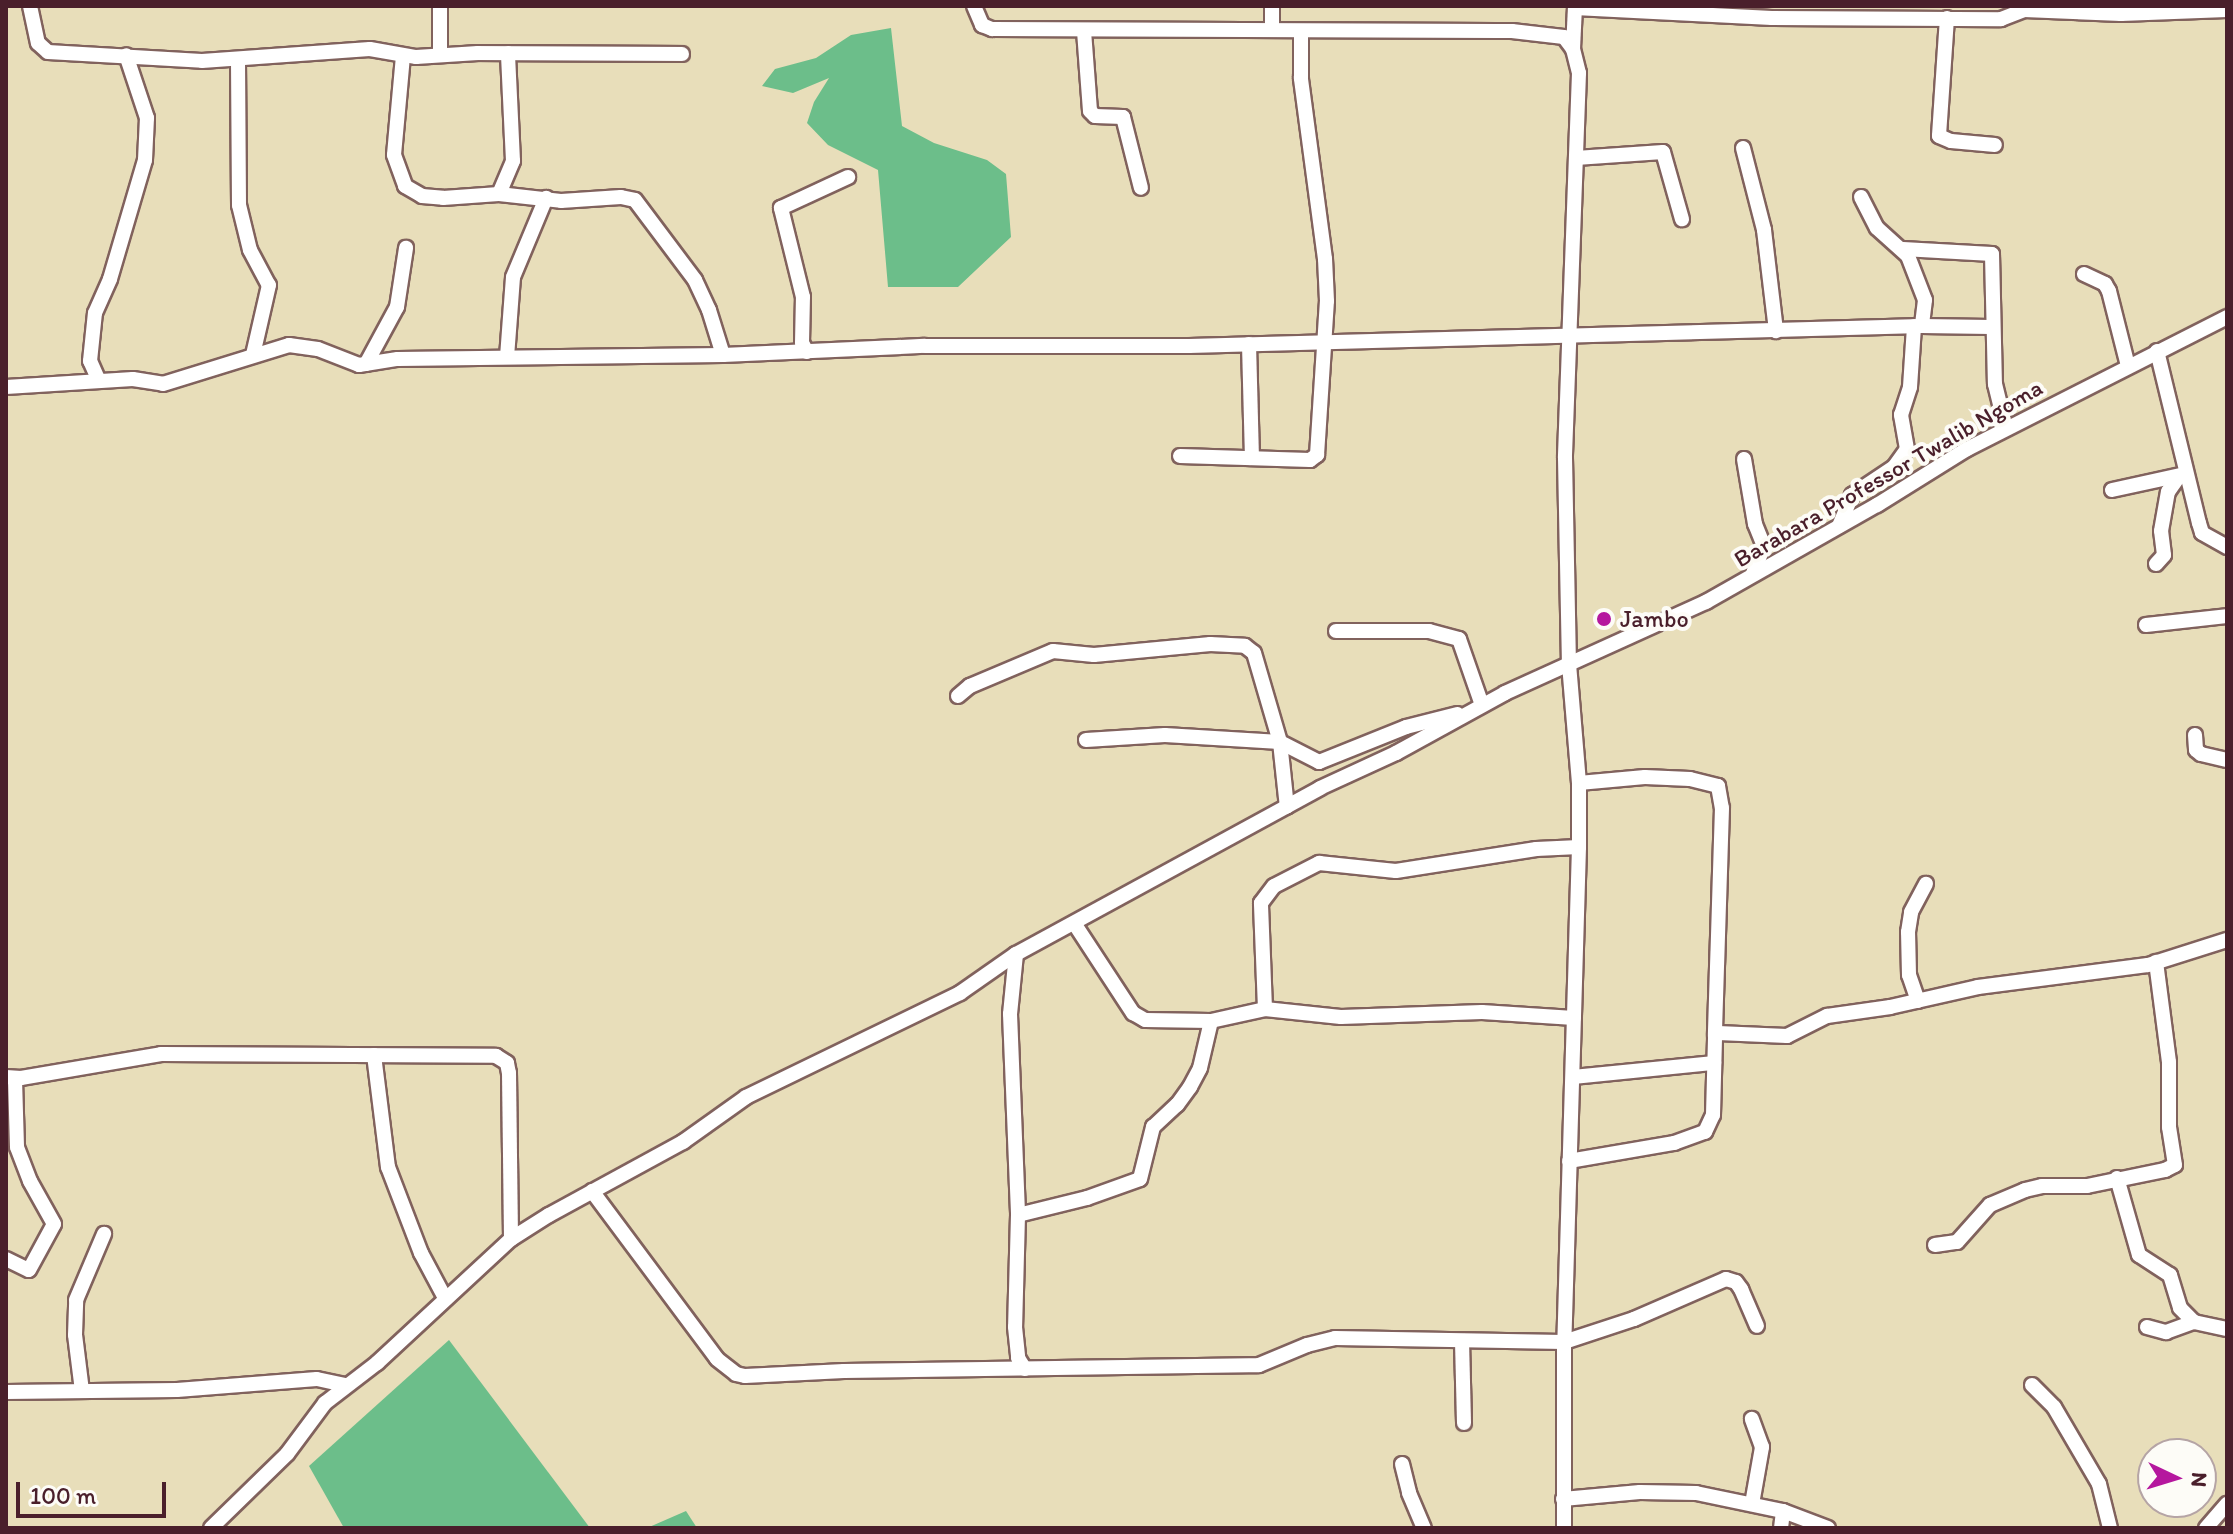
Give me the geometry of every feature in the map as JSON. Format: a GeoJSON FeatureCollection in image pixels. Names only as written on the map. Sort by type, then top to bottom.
{"type":"FeatureCollection","features":[{"type":"Feature","properties":{"kind":"street"},"geometry":{"type":"LineString","coordinates":[[30,6],[38,43],[44,51],[238,61],[370,49],[403,56],[682,54]]}},
{"type":"Feature","properties":{"kind":"street"},"geometry":{"type":"LineString","coordinates":[[440,6],[440,55]]}},
{"type":"Feature","properties":{"kind":"street"},"geometry":{"type":"LineString","coordinates":[[974,6],[982,25],[992,29],[1540,32],[1564,37],[1573,49]]}},
{"type":"Feature","properties":{"kind":"street"},"geometry":{"type":"LineString","coordinates":[[1272,6],[1272,30]]}},
{"type":"Feature","properties":{"kind":"street"},"geometry":{"type":"LineString","coordinates":[[1564,1528],[1564,1342],[1579,847],[1579,783],[1569,664],[1565,458],[1579,73],[1573,49],[1575,7],[2001,19],[2024,8],[2121,14],[2227,10]]}},
{"type":"Feature","properties":{"kind":"street"},"geometry":{"type":"LineString","coordinates":[[1947,18],[1939,136],[1951,141],[1995,145]]}},
{"type":"Feature","properties":{"kind":"street"},"geometry":{"type":"LineString","coordinates":[[1084,31],[1090,111],[1095,116],[1123,117],[1141,188]]}},
{"type":"Feature","properties":{"kind":"street"},"geometry":{"type":"LineString","coordinates":[[1180,456],[1310,460],[1317,455],[1325,259],[1301,78],[1301,31]]}},
{"type":"Feature","properties":{"kind":"street"},"geometry":{"type":"LineString","coordinates":[[499,194],[513,161],[508,53]]}},
{"type":"Feature","properties":{"kind":"street"},"geometry":{"type":"LineString","coordinates":[[99,381],[90,361],[95,313],[110,279],[145,160],[147,118],[126,55]]}},
{"type":"Feature","properties":{"kind":"street"},"geometry":{"type":"LineString","coordinates":[[403,56],[394,155],[405,186],[428,197],[499,194],[561,201],[621,197],[641,203],[695,280],[709,310],[723,355]]}},
{"type":"Feature","properties":{"kind":"street"},"geometry":{"type":"LineString","coordinates":[[238,61],[237,174],[242,229],[269,285],[253,355]]}},
{"type":"Feature","properties":{"kind":"street"},"geometry":{"type":"LineString","coordinates":[[1743,148],[1764,230],[1776,331]]}},
{"type":"Feature","properties":{"kind":"street"},"geometry":{"type":"LineString","coordinates":[[1576,158],[1663,152],[1682,219]]}},
{"type":"Feature","properties":{"kind":"street"},"geometry":{"type":"LineString","coordinates":[[807,352],[802,339],[800,282],[781,208],[848,177]]}},
{"type":"Feature","properties":{"kind":"street"},"geometry":{"type":"LineString","coordinates":[[1839,526],[1852,495],[1894,467],[1907,449],[1901,415],[1910,387],[1924,296],[1903,249],[1877,228],[1861,197]]}},
{"type":"Feature","properties":{"kind":"street"},"geometry":{"type":"LineString","coordinates":[[507,357],[513,277],[546,198]]}},
{"type":"Feature","properties":{"kind":"street"},"geometry":{"type":"LineString","coordinates":[[366,364],[397,307],[406,248]]}},
{"type":"Feature","properties":{"kind":"street"},"geometry":{"type":"LineString","coordinates":[[1903,249],[1951,254],[1990,252],[1993,261],[1991,327],[1995,384],[2006,429]]}},
{"type":"Feature","properties":{"kind":"street"},"geometry":{"type":"LineString","coordinates":[[2084,274],[2105,284],[2109,291],[2128,366]]}},
{"type":"Feature","properties":{"kind":"street","name":"Barabara Professor Twalib Ngoma"},"geometry":{"type":"LineString","coordinates":[[1465,713],[1706,602],[2006,429],[2227,317]]}},
{"type":"Feature","properties":{"kind":"street"},"geometry":{"type":"LineString","coordinates":[[7,386],[133,379],[169,383],[253,355],[302,345],[348,363],[366,364],[398,359],[723,355],[925,346],[1077,348],[1918,326],[1991,327]]}},
{"type":"Feature","properties":{"kind":"street"},"geometry":{"type":"LineString","coordinates":[[1249,344],[1252,458]]}},
{"type":"Feature","properties":{"kind":"street"},"geometry":{"type":"LineString","coordinates":[[2157,351],[2182,475],[2202,533],[2227,547]]}},
{"type":"Feature","properties":{"kind":"street"},"geometry":{"type":"LineString","coordinates":[[1744,459],[1755,524],[1764,546],[1760,563],[1751,576]]}},
{"type":"Feature","properties":{"kind":"street"},"geometry":{"type":"LineString","coordinates":[[2112,490],[2182,475]]}},
{"type":"Feature","properties":{"kind":"street"},"geometry":{"type":"LineString","coordinates":[[2156,564],[2164,555],[2161,531],[2168,492],[2182,475]]}},
{"type":"Feature","properties":{"kind":"street"},"geometry":{"type":"LineString","coordinates":[[2146,625],[2227,616]]}},
{"type":"Feature","properties":{"kind":"street"},"geometry":{"type":"LineString","coordinates":[[1336,631],[1429,631],[1459,639],[1482,705]]}},
{"type":"Feature","properties":{"kind":"street"},"geometry":{"type":"LineString","coordinates":[[958,696],[970,686],[1053,651],[1094,655],[1231,643],[1245,646],[1254,653],[1280,742],[1287,807]]}},
{"type":"Feature","properties":{"kind":"street"},"geometry":{"type":"LineString","coordinates":[[1086,740],[1165,735],[1280,742],[1319,762],[1406,727],[1465,713]]}},
{"type":"Feature","properties":{"kind":"street"},"geometry":{"type":"LineString","coordinates":[[211,1528],[287,1454],[307,1423],[345,1385],[377,1363],[511,1239],[683,1142],[746,1097],[960,993],[1016,954],[1287,807],[1396,753],[1465,713]]}},
{"type":"Feature","properties":{"kind":"street"},"geometry":{"type":"LineString","coordinates":[[2195,735],[2196,750],[2201,754],[2227,760]]}},
{"type":"Feature","properties":{"kind":"street"},"geometry":{"type":"LineString","coordinates":[[1569,1161],[1674,1143],[1705,1132],[1713,1115],[1722,808],[1718,786],[1690,779],[1645,777],[1579,783]]}},
{"type":"Feature","properties":{"kind":"street"},"geometry":{"type":"LineString","coordinates":[[1265,1009],[1261,903],[1274,886],[1317,864],[1396,871],[1536,849],[1579,847]]}},
{"type":"Feature","properties":{"kind":"street"},"geometry":{"type":"LineString","coordinates":[[1918,1001],[1909,975],[1908,932],[1911,912],[1926,884]]}},
{"type":"Feature","properties":{"kind":"street"},"geometry":{"type":"LineString","coordinates":[[1074,923],[1138,1016],[1160,1022],[1211,1021],[1265,1009],[1341,1017],[1482,1012],[1574,1018]]}},
{"type":"Feature","properties":{"kind":"street"},"geometry":{"type":"LineString","coordinates":[[1715,1034],[1787,1036],[1827,1016],[1918,1001],[1978,987],[2088,975],[2156,962],[2227,940]]}},
{"type":"Feature","properties":{"kind":"street"},"geometry":{"type":"LineString","coordinates":[[1016,954],[1010,1014],[1018,1215],[1016,1349],[1025,1369]]}},
{"type":"Feature","properties":{"kind":"street"},"geometry":{"type":"LineString","coordinates":[[1935,1245],[1957,1242],[1981,1213],[2002,1198],[2042,1186],[2087,1186],[2165,1170],[2175,1165],[2169,1127],[2169,1062],[2156,962]]}},
{"type":"Feature","properties":{"kind":"street"},"geometry":{"type":"LineString","coordinates":[[1018,1215],[1087,1198],[1140,1179],[1153,1127],[1190,1087],[1200,1068],[1211,1021]]}},
{"type":"Feature","properties":{"kind":"street"},"geometry":{"type":"LineString","coordinates":[[6,1259],[29,1270],[54,1224],[30,1181],[17,1147],[11,1078],[161,1054],[496,1056],[507,1063],[511,1239]]}},
{"type":"Feature","properties":{"kind":"street"},"geometry":{"type":"LineString","coordinates":[[374,1055],[388,1167],[421,1253],[445,1298]]}},
{"type":"Feature","properties":{"kind":"street"},"geometry":{"type":"LineString","coordinates":[[1573,1077],[1714,1063]]}},
{"type":"Feature","properties":{"kind":"street"},"geometry":{"type":"LineString","coordinates":[[2117,1178],[2139,1255],[2170,1275],[2180,1308],[2194,1322]]}},
{"type":"Feature","properties":{"kind":"street"},"geometry":{"type":"LineString","coordinates":[[592,1191],[717,1359],[736,1374],[1259,1365],[1307,1345],[1335,1338],[1564,1342],[1634,1319],[1726,1279],[1736,1282],[1741,1289],[1757,1326]]}},
{"type":"Feature","properties":{"kind":"street"},"geometry":{"type":"LineString","coordinates":[[82,1391],[75,1335],[76,1300],[104,1234]]}},
{"type":"Feature","properties":{"kind":"street"},"geometry":{"type":"LineString","coordinates":[[2147,1327],[2166,1332],[2194,1322],[2227,1329]]}},
{"type":"Feature","properties":{"kind":"street"},"geometry":{"type":"LineString","coordinates":[[1462,1341],[1464,1423]]}},
{"type":"Feature","properties":{"kind":"street"},"geometry":{"type":"LineString","coordinates":[[6,1392],[177,1390],[317,1379],[345,1385]]}},
{"type":"Feature","properties":{"kind":"street"},"geometry":{"type":"LineString","coordinates":[[2032,1385],[2054,1407],[2099,1484],[2110,1528]]}},
{"type":"Feature","properties":{"kind":"street"},"geometry":{"type":"LineString","coordinates":[[1752,1419],[1762,1447],[1752,1504]]}},
{"type":"Feature","properties":{"kind":"street"},"geometry":{"type":"LineString","coordinates":[[1402,1464],[1409,1493],[1424,1528]]}},
{"type":"Feature","properties":{"kind":"street"},"geometry":{"type":"LineString","coordinates":[[1563,1499],[1680,1491],[1783,1511],[1828,1528]]}},
{"type":"Feature","properties":{"kind":"street"},"geometry":{"type":"LineString","coordinates":[[2206,1528],[2227,1504]]}},
{"type":"Feature","properties":{"kind":"street"},"geometry":{"type":"LineString","coordinates":[[1781,1528],[1783,1511]]}},
{"type":"Feature","properties":{"kind":"green space"},"geometry":{"type":"Polygon","coordinates":[[[891,28],[902,126],[934,143],[987,160],[1006,174],[1011,237],[958,287],[888,287],[878,170],[828,145],[807,123],[814,102],[829,78],[793,93],[762,86],[775,69],[816,58],[851,35],[891,28]]]}},
{"type":"Feature","properties":{"kind":"green space"},"geometry":{"type":"Polygon","coordinates":[[[449,1340],[590,1528],[344,1528],[309,1466],[449,1340]]]}},
{"type":"Feature","properties":{"kind":"green space"},"geometry":{"type":"Polygon","coordinates":[[[686,1511],[697,1528],[647,1528],[686,1511]]]}},
{"type":"Feature","properties":{"kind":"place","name":"Jambo"},"geometry":{"type":"Point","coordinates":[1604,619]}}]}
